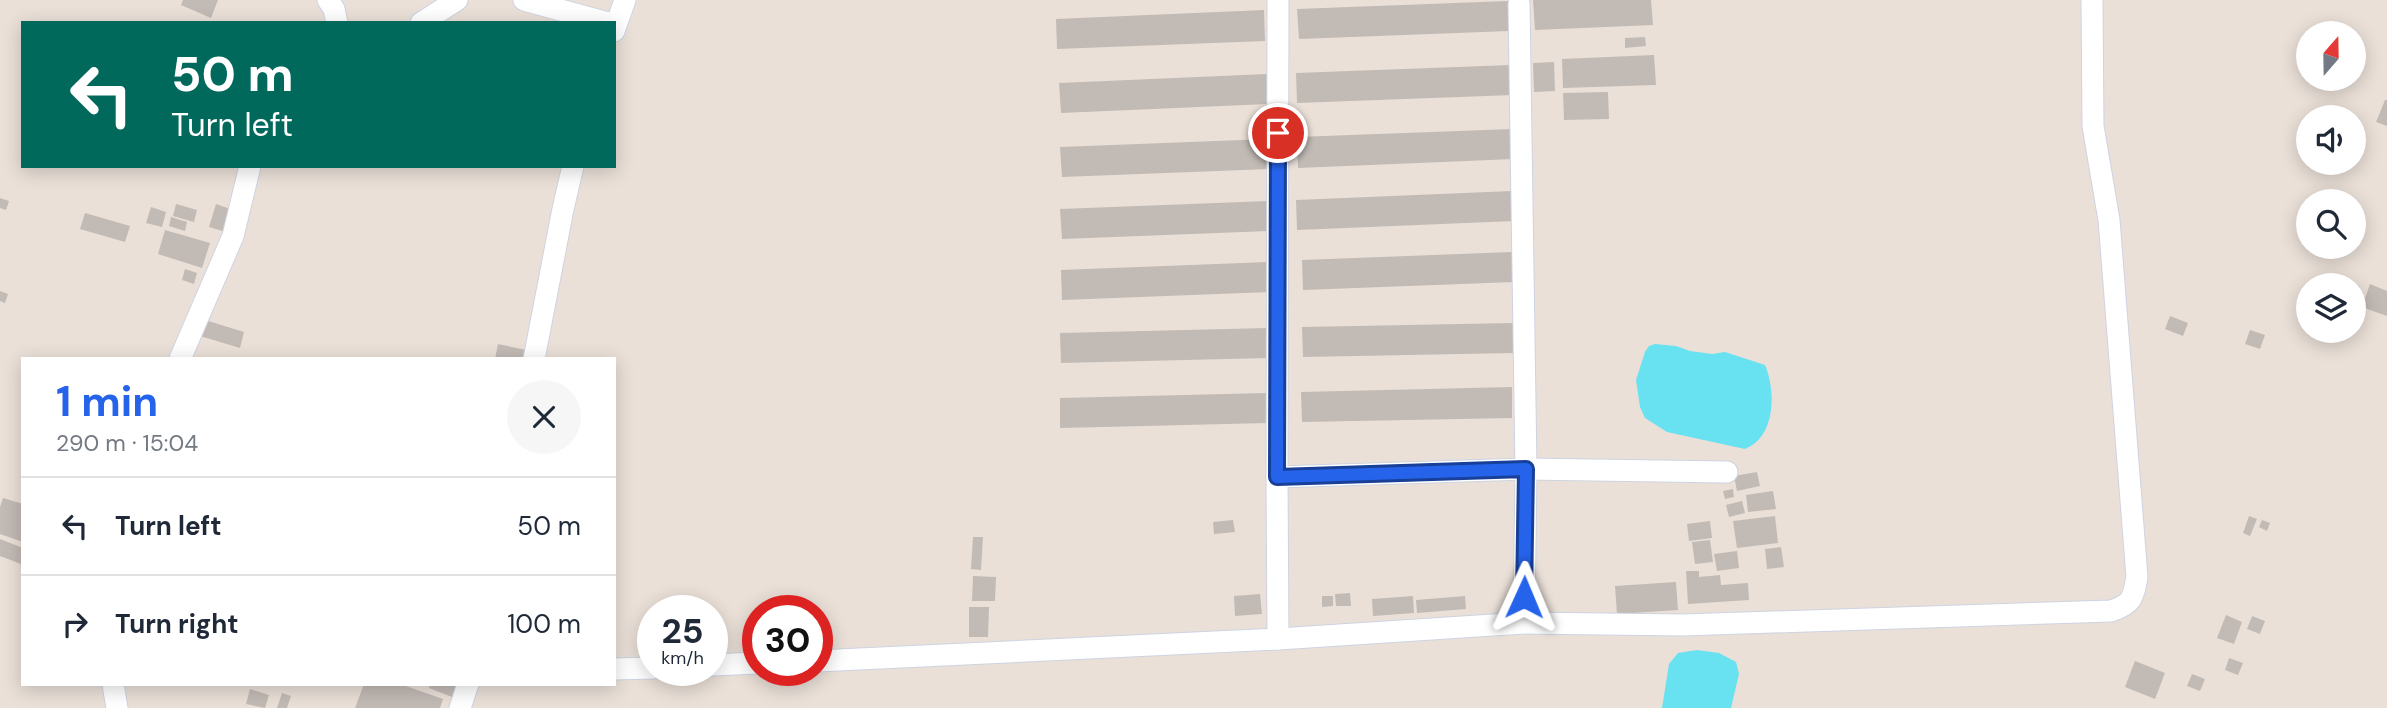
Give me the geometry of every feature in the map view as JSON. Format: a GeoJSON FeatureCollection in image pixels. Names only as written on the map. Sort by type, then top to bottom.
{"type":"FeatureCollection","features":[{"type":"Feature","properties":{"kind":"street"},"geometry":{"type":"LineString","coordinates":[[328,0],[334,9],[337,21]]}},
{"type":"Feature","properties":{"kind":"street"},"geometry":{"type":"LineString","coordinates":[[424,21],[457,0]]}},
{"type":"Feature","properties":{"kind":"street"},"geometry":{"type":"LineString","coordinates":[[524,0],[596,21]]}},
{"type":"Feature","properties":{"kind":"street"},"geometry":{"type":"LineString","coordinates":[[615,21],[625,0]]}},
{"type":"Feature","properties":{"kind":"street"},"geometry":{"type":"LineString","coordinates":[[1278,0],[1279,639]]}},
{"type":"Feature","properties":{"kind":"street"},"geometry":{"type":"LineString","coordinates":[[833,660],[1279,639],[1524,623],[1697,625],[2111,611],[2127,606],[2133,596],[2137,577],[2109,220],[2093,126],[2092,0]]}},
{"type":"Feature","properties":{"kind":"street"},"geometry":{"type":"LineString","coordinates":[[1519,4],[1526,469],[1524,623]]}},
{"type":"Feature","properties":{"kind":"street"},"geometry":{"type":"LineString","coordinates":[[181,357],[233,236],[250,168]]}},
{"type":"Feature","properties":{"kind":"street"},"geometry":{"type":"LineString","coordinates":[[534,357],[573,168]]}},
{"type":"Feature","properties":{"kind":"street"},"geometry":{"type":"LineString","coordinates":[[1277,477],[1526,469],[1727,472]]}},
{"type":"Feature","properties":{"kind":"street"},"geometry":{"type":"LineString","coordinates":[[616,669],[637,668]]}},
{"type":"Feature","properties":{"kind":"street"},"geometry":{"type":"LineString","coordinates":[[113,686],[117,708]]}},
{"type":"Feature","properties":{"kind":"street"},"geometry":{"type":"LineString","coordinates":[[460,708],[467,686]]}},
{"type":"Feature","properties":{"kind":"water"},"geometry":{"type":"Polygon","coordinates":[[[1655,344],[1712,354],[1725,352],[1765,365],[1771,387],[1771,412],[1763,434],[1755,443],[1745,449],[1667,432],[1645,418],[1640,407],[1636,380],[1645,352],[1649,346],[1655,344]]]}},
{"type":"Feature","properties":{"kind":"water"},"geometry":{"type":"Polygon","coordinates":[[[1697,650],[1719,653],[1736,662],[1739,674],[1731,708],[1662,708],[1669,664],[1678,653],[1697,650]]]}},
{"type":"Feature","properties":{"kind":"building"},"geometry":{"type":"Polygon","coordinates":[[[183,0],[218,0],[211,18],[181,5],[183,0]]]}},
{"type":"Feature","properties":{"kind":"building"},"geometry":{"type":"Polygon","coordinates":[[[1533,0],[1651,0],[1653,25],[1535,30],[1533,0]]]}},
{"type":"Feature","properties":{"kind":"building"},"geometry":{"type":"Polygon","coordinates":[[[1508,1],[1509,31],[1299,39],[1297,9],[1508,1]]]}},
{"type":"Feature","properties":{"kind":"building"},"geometry":{"type":"Polygon","coordinates":[[[1264,10],[1265,41],[1057,49],[1056,19],[1264,10]]]}},
{"type":"Feature","properties":{"kind":"building"},"geometry":{"type":"Polygon","coordinates":[[[1645,37],[1646,46],[1625,48],[1625,38],[1645,37]]]}},
{"type":"Feature","properties":{"kind":"building"},"geometry":{"type":"Polygon","coordinates":[[[1654,55],[1656,85],[1563,88],[1562,59],[1654,55]]]}},
{"type":"Feature","properties":{"kind":"building"},"geometry":{"type":"Polygon","coordinates":[[[1554,62],[1555,91],[1534,92],[1533,63],[1554,62]]]}},
{"type":"Feature","properties":{"kind":"building"},"geometry":{"type":"Polygon","coordinates":[[[1511,65],[1513,95],[1297,103],[1296,73],[1511,65]]]}},
{"type":"Feature","properties":{"kind":"building"},"geometry":{"type":"Polygon","coordinates":[[[1267,74],[1268,104],[1061,113],[1059,83],[1267,74]]]}},
{"type":"Feature","properties":{"kind":"building"},"geometry":{"type":"Polygon","coordinates":[[[1608,92],[1609,119],[1564,120],[1563,93],[1608,92]]]}},
{"type":"Feature","properties":{"kind":"building"},"geometry":{"type":"Polygon","coordinates":[[[2387,100],[2387,126],[2376,122],[2387,100]]]}},
{"type":"Feature","properties":{"kind":"building"},"geometry":{"type":"Polygon","coordinates":[[[1512,129],[1514,159],[1298,168],[1297,137],[1512,129]]]}},
{"type":"Feature","properties":{"kind":"building"},"geometry":{"type":"Polygon","coordinates":[[[1268,139],[1269,169],[1062,177],[1060,147],[1268,139]]]}},
{"type":"Feature","properties":{"kind":"building"},"geometry":{"type":"Polygon","coordinates":[[[1512,191],[1514,221],[1297,230],[1296,200],[1512,191]]]}},
{"type":"Feature","properties":{"kind":"building"},"geometry":{"type":"Polygon","coordinates":[[[0,198],[9,201],[6,210],[0,208],[0,198]]]}},
{"type":"Feature","properties":{"kind":"building"},"geometry":{"type":"Polygon","coordinates":[[[1268,201],[1269,231],[1062,239],[1060,209],[1268,201]]]}},
{"type":"Feature","properties":{"kind":"building"},"geometry":{"type":"Polygon","coordinates":[[[176,204],[197,210],[194,222],[173,216],[176,204]]]}},
{"type":"Feature","properties":{"kind":"building"},"geometry":{"type":"Polygon","coordinates":[[[216,204],[236,211],[229,233],[209,227],[216,204]]]}},
{"type":"Feature","properties":{"kind":"building"},"geometry":{"type":"Polygon","coordinates":[[[151,207],[166,212],[162,227],[146,223],[151,207]]]}},
{"type":"Feature","properties":{"kind":"building"},"geometry":{"type":"Polygon","coordinates":[[[85,213],[130,226],[125,242],[80,229],[85,213]]]}},
{"type":"Feature","properties":{"kind":"building"},"geometry":{"type":"Polygon","coordinates":[[[171,217],[187,222],[185,231],[169,226],[171,217]]]}},
{"type":"Feature","properties":{"kind":"building"},"geometry":{"type":"Polygon","coordinates":[[[165,230],[210,243],[202,268],[158,254],[165,230]]]}},
{"type":"Feature","properties":{"kind":"building"},"geometry":{"type":"Polygon","coordinates":[[[1512,252],[1514,282],[1303,290],[1302,260],[1512,252]]]}},
{"type":"Feature","properties":{"kind":"building"},"geometry":{"type":"Polygon","coordinates":[[[1268,262],[1270,292],[1062,300],[1061,270],[1268,262]]]}},
{"type":"Feature","properties":{"kind":"building"},"geometry":{"type":"Polygon","coordinates":[[[185,269],[197,273],[194,284],[182,280],[185,269]]]}},
{"type":"Feature","properties":{"kind":"building"},"geometry":{"type":"Polygon","coordinates":[[[2370,284],[2387,291],[2387,316],[2366,308],[2370,284]]]}},
{"type":"Feature","properties":{"kind":"building"},"geometry":{"type":"Polygon","coordinates":[[[0,291],[8,294],[5,303],[0,301],[0,291]]]}},
{"type":"Feature","properties":{"kind":"building"},"geometry":{"type":"Polygon","coordinates":[[[2170,316],[2188,323],[2183,336],[2165,329],[2170,316]]]}},
{"type":"Feature","properties":{"kind":"building"},"geometry":{"type":"Polygon","coordinates":[[[205,320],[244,332],[240,348],[200,336],[205,320]]]}},
{"type":"Feature","properties":{"kind":"building"},"geometry":{"type":"Polygon","coordinates":[[[1513,323],[1513,353],[1303,357],[1302,327],[1513,323]]]}},
{"type":"Feature","properties":{"kind":"building"},"geometry":{"type":"Polygon","coordinates":[[[1268,328],[1269,358],[1061,363],[1060,333],[1268,328]]]}},
{"type":"Feature","properties":{"kind":"building"},"geometry":{"type":"Polygon","coordinates":[[[2250,330],[2265,335],[2260,349],[2245,344],[2250,330]]]}},
{"type":"Feature","properties":{"kind":"building"},"geometry":{"type":"Polygon","coordinates":[[[498,344],[526,350],[525,357],[495,357],[498,344]]]}},
{"type":"Feature","properties":{"kind":"building"},"geometry":{"type":"Polygon","coordinates":[[[1512,387],[1512,418],[1302,422],[1301,392],[1512,387]]]}},
{"type":"Feature","properties":{"kind":"building"},"geometry":{"type":"Polygon","coordinates":[[[1267,393],[1268,423],[1060,428],[1060,398],[1267,393]]]}},
{"type":"Feature","properties":{"kind":"building"},"geometry":{"type":"Polygon","coordinates":[[[1757,472],[1760,486],[1737,491],[1734,476],[1757,472]]]}},
{"type":"Feature","properties":{"kind":"building"},"geometry":{"type":"Polygon","coordinates":[[[1733,489],[1734,497],[1725,499],[1723,491],[1733,489]]]}},
{"type":"Feature","properties":{"kind":"building"},"geometry":{"type":"Polygon","coordinates":[[[1773,491],[1776,509],[1748,512],[1746,495],[1773,491]]]}},
{"type":"Feature","properties":{"kind":"building"},"geometry":{"type":"Polygon","coordinates":[[[3,498],[21,503],[21,541],[0,534],[0,507],[3,498]]]}},
{"type":"Feature","properties":{"kind":"building"},"geometry":{"type":"Polygon","coordinates":[[[1742,501],[1745,513],[1729,517],[1726,505],[1742,501]]]}},
{"type":"Feature","properties":{"kind":"building"},"geometry":{"type":"Polygon","coordinates":[[[1775,516],[1778,543],[1737,548],[1733,521],[1775,516]]]}},
{"type":"Feature","properties":{"kind":"building"},"geometry":{"type":"Polygon","coordinates":[[[2249,516],[2257,519],[2250,536],[2243,533],[2249,516]]]}},
{"type":"Feature","properties":{"kind":"building"},"geometry":{"type":"Polygon","coordinates":[[[1233,520],[1235,532],[1214,534],[1213,522],[1233,520]]]}},
{"type":"Feature","properties":{"kind":"building"},"geometry":{"type":"Polygon","coordinates":[[[2262,520],[2270,523],[2267,531],[2259,527],[2262,520]]]}},
{"type":"Feature","properties":{"kind":"building"},"geometry":{"type":"Polygon","coordinates":[[[1710,521],[1712,538],[1689,541],[1687,524],[1710,521]]]}},
{"type":"Feature","properties":{"kind":"building"},"geometry":{"type":"Polygon","coordinates":[[[973,537],[983,537],[981,570],[971,569],[973,537]]]}},
{"type":"Feature","properties":{"kind":"building"},"geometry":{"type":"Polygon","coordinates":[[[0,539],[21,547],[21,564],[0,556],[0,539]]]}},
{"type":"Feature","properties":{"kind":"building"},"geometry":{"type":"Polygon","coordinates":[[[1710,540],[1713,562],[1695,564],[1692,542],[1710,540]]]}},
{"type":"Feature","properties":{"kind":"building"},"geometry":{"type":"Polygon","coordinates":[[[1781,547],[1784,567],[1767,569],[1765,549],[1781,547]]]}},
{"type":"Feature","properties":{"kind":"building"},"geometry":{"type":"Polygon","coordinates":[[[1737,551],[1739,568],[1717,571],[1714,554],[1737,551]]]}},
{"type":"Feature","properties":{"kind":"building"},"geometry":{"type":"Polygon","coordinates":[[[1686,571],[1699,571],[1699,577],[1720,575],[1721,585],[1748,583],[1749,600],[1688,604],[1686,571]]]}},
{"type":"Feature","properties":{"kind":"building"},"geometry":{"type":"Polygon","coordinates":[[[973,576],[996,577],[995,601],[972,601],[973,576]]]}},
{"type":"Feature","properties":{"kind":"building"},"geometry":{"type":"Polygon","coordinates":[[[1676,582],[1678,610],[1617,614],[1615,586],[1676,582]]]}},
{"type":"Feature","properties":{"kind":"building"},"geometry":{"type":"Polygon","coordinates":[[[1350,593],[1351,606],[1336,606],[1335,594],[1350,593]]]}},
{"type":"Feature","properties":{"kind":"building"},"geometry":{"type":"Polygon","coordinates":[[[1260,594],[1262,614],[1235,616],[1234,596],[1260,594]]]}},
{"type":"Feature","properties":{"kind":"building"},"geometry":{"type":"Polygon","coordinates":[[[1322,596],[1333,596],[1333,606],[1322,607],[1322,596]]]}},
{"type":"Feature","properties":{"kind":"building"},"geometry":{"type":"Polygon","coordinates":[[[1413,596],[1414,613],[1373,616],[1372,599],[1413,596]]]}},
{"type":"Feature","properties":{"kind":"building"},"geometry":{"type":"Polygon","coordinates":[[[1465,596],[1466,609],[1417,613],[1416,600],[1465,596]]]}},
{"type":"Feature","properties":{"kind":"building"},"geometry":{"type":"Polygon","coordinates":[[[969,607],[989,607],[988,637],[969,637],[969,607]]]}},
{"type":"Feature","properties":{"kind":"building"},"geometry":{"type":"Polygon","coordinates":[[[2226,615],[2242,622],[2234,644],[2217,638],[2226,615]]]}},
{"type":"Feature","properties":{"kind":"building"},"geometry":{"type":"Polygon","coordinates":[[[2252,616],[2265,621],[2260,634],[2247,629],[2252,616]]]}},
{"type":"Feature","properties":{"kind":"building"},"geometry":{"type":"Polygon","coordinates":[[[2229,658],[2243,663],[2238,675],[2225,670],[2229,658]]]}},
{"type":"Feature","properties":{"kind":"building"},"geometry":{"type":"Polygon","coordinates":[[[2135,661],[2165,673],[2155,699],[2125,687],[2135,661]]]}},
{"type":"Feature","properties":{"kind":"building"},"geometry":{"type":"Polygon","coordinates":[[[2192,674],[2205,679],[2200,691],[2187,686],[2192,674]]]}},
{"type":"Feature","properties":{"kind":"building"},"geometry":{"type":"Polygon","coordinates":[[[363,686],[406,686],[443,699],[440,708],[355,708],[363,686]]]}},
{"type":"Feature","properties":{"kind":"building"},"geometry":{"type":"Polygon","coordinates":[[[430,686],[456,686],[452,697],[430,686]]]}},
{"type":"Feature","properties":{"kind":"building"},"geometry":{"type":"Polygon","coordinates":[[[250,689],[269,695],[265,708],[246,704],[250,689]]]}},
{"type":"Feature","properties":{"kind":"building"},"geometry":{"type":"Polygon","coordinates":[[[282,693],[291,696],[287,708],[277,708],[282,693]]]}},
{"type":"Feature","properties":{"kind":"route"},"geometry":{"type":"LineString","coordinates":[[1278,133],[1277,477],[1526,469],[1524,597]]}}]}
